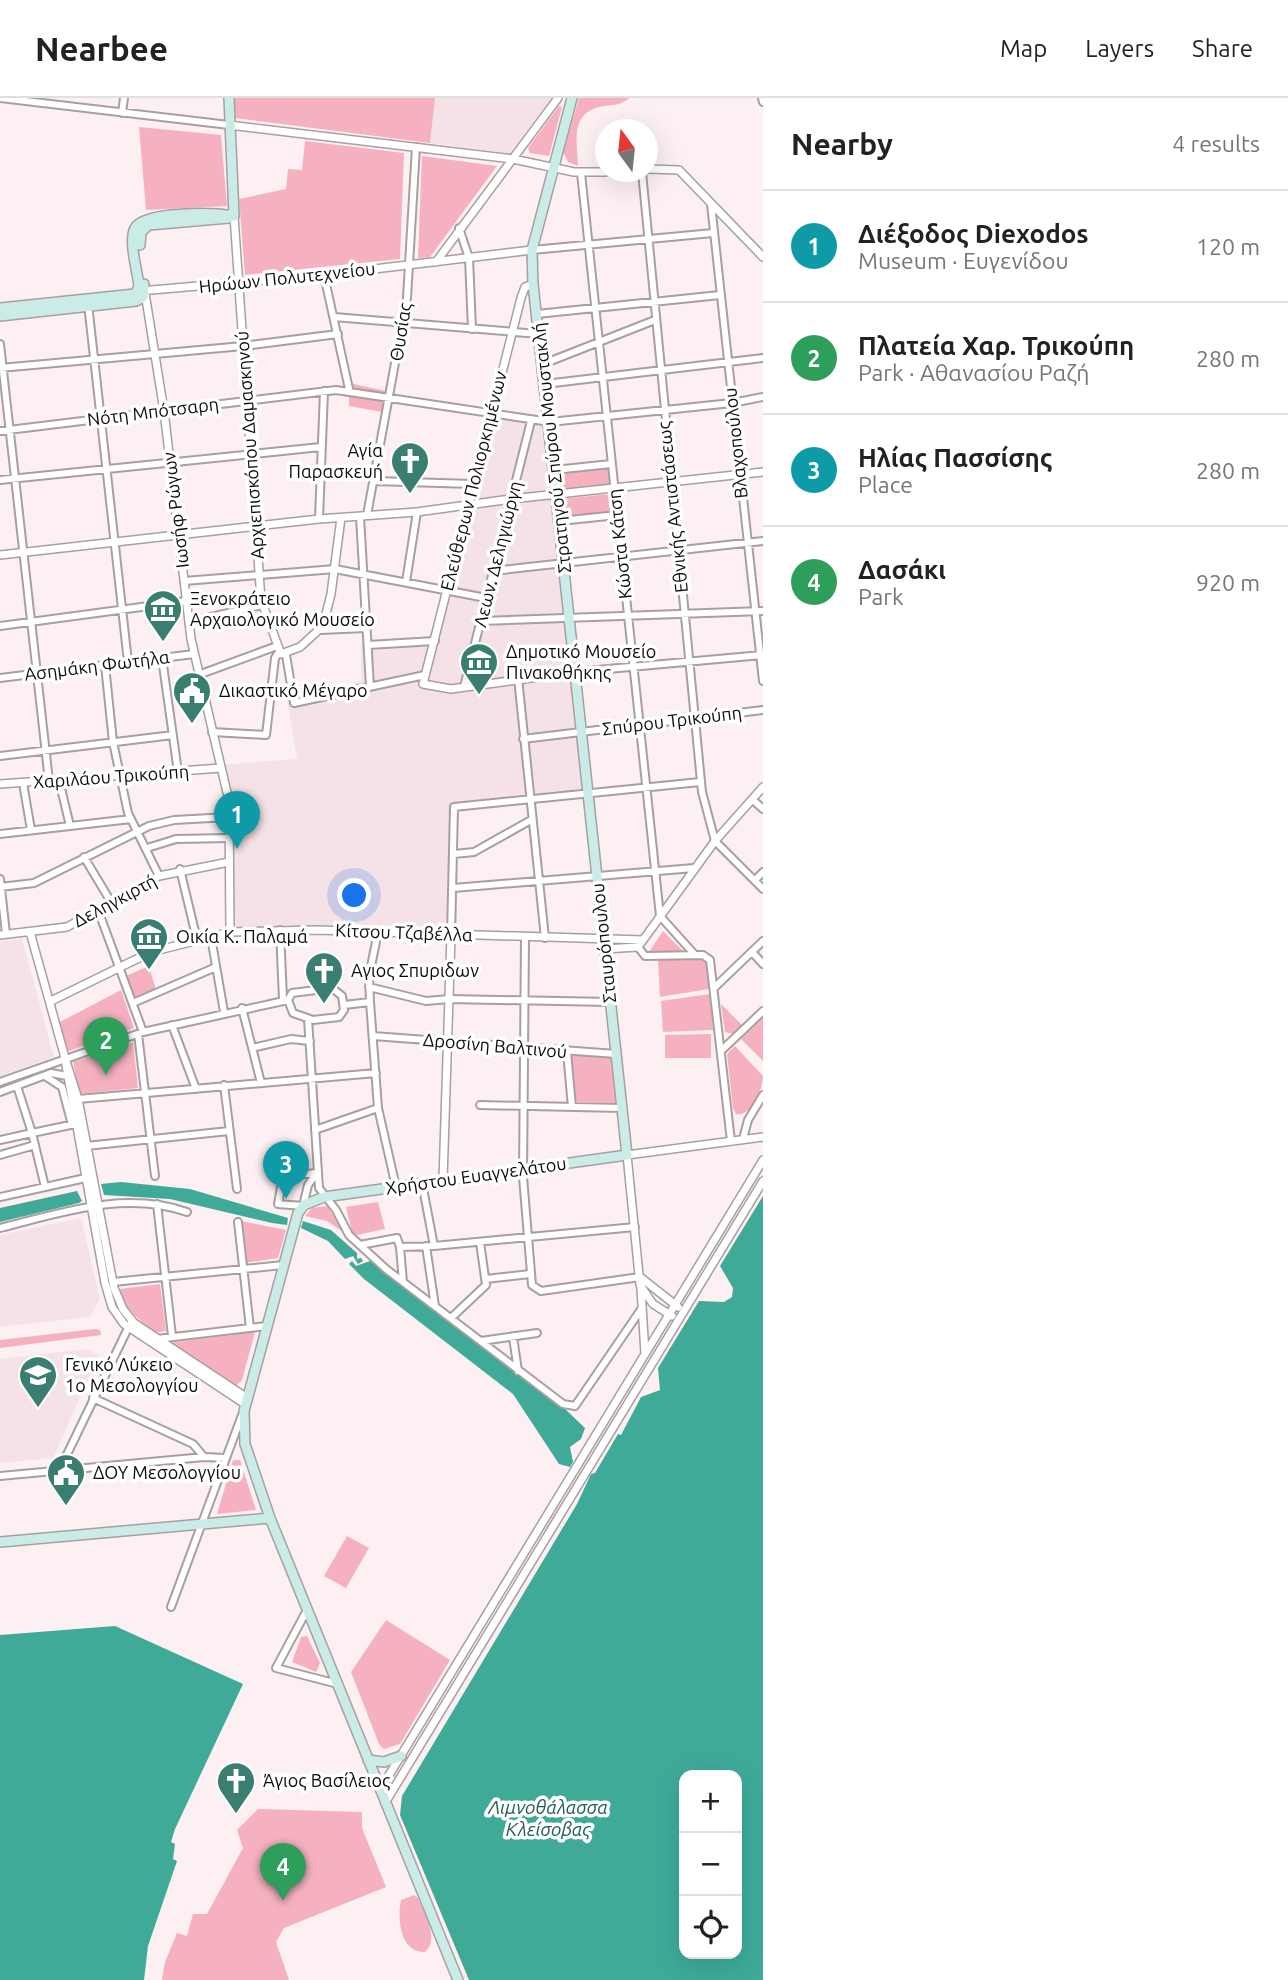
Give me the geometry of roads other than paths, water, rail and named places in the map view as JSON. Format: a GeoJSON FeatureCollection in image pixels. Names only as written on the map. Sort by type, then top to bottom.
{"type":"FeatureCollection","features":[{"type":"Feature","properties":{"kind":"main road"},"geometry":{"type":"LineString","coordinates":[[0,316],[142,291],[140,240],[145,227],[234,216],[229,98]]}},
{"type":"Feature","properties":{"kind":"main road","name":"Στρατηγού Σπύρου Μουστακλή"},"geometry":{"type":"LineString","coordinates":[[572,98],[533,250],[533,284],[550,422],[581,732]]}},
{"type":"Feature","properties":{"kind":"main road"},"geometry":{"type":"LineString","coordinates":[[0,308],[88,302]]}},
{"type":"Feature","properties":{"kind":"main road","name":"Σταυρόπουλου"},"geometry":{"type":"LineString","coordinates":[[581,732],[627,1155]]}},
{"type":"Feature","properties":{"kind":"main road","name":"Χρήστου Ευαγγελάτου"},"geometry":{"type":"LineString","coordinates":[[300,1210],[324,1197],[627,1155]]}},
{"type":"Feature","properties":{"kind":"main road"},"geometry":{"type":"LineString","coordinates":[[300,1210],[245,1404],[245,1444],[270,1518],[458,1980]]}},
{"type":"Feature","properties":{"kind":"main road"},"geometry":{"type":"LineString","coordinates":[[0,1542],[270,1518]]}},
{"type":"Feature","properties":{"kind":"main road"},"geometry":{"type":"LineString","coordinates":[[368,1760],[384,1762],[401,1756]]}},
{"type":"Feature","properties":{"kind":"street"},"geometry":{"type":"LineString","coordinates":[[0,98],[513,159],[581,173],[595,172]]}},
{"type":"Feature","properties":{"kind":"street"},"geometry":{"type":"LineString","coordinates":[[122,113],[124,98]]}},
{"type":"Feature","properties":{"kind":"street"},"geometry":{"type":"LineString","coordinates":[[436,262],[558,98]]}},
{"type":"Feature","properties":{"kind":"street","name":"Θυσίας"},"geometry":{"type":"LineString","coordinates":[[370,687],[362,575],[364,516],[374,481],[403,323],[410,265],[416,147]]}},
{"type":"Feature","properties":{"kind":"street"},"geometry":{"type":"LineString","coordinates":[[658,168],[679,170],[763,257]]}},
{"type":"Feature","properties":{"kind":"street","name":"Κώστα Κάτση"},"geometry":{"type":"LineString","coordinates":[[581,173],[660,916]]}},
{"type":"Feature","properties":{"kind":"street","name":"Εθνικής Αντιστάσεως"},"geometry":{"type":"LineString","coordinates":[[643,182],[683,614],[691,661],[700,782],[715,841]]}},
{"type":"Feature","properties":{"kind":"street","name":"Βλαχοπούλου"},"geometry":{"type":"LineString","coordinates":[[711,204],[753,612],[762,655],[763,681]]}},
{"type":"Feature","properties":{"kind":"street","name":"Αρχιεπισκόπου Δαμασκηνού"},"geometry":{"type":"LineString","coordinates":[[234,216],[262,605],[280,651]]}},
{"type":"Feature","properties":{"kind":"street"},"geometry":{"type":"LineString","coordinates":[[459,228],[469,258],[472,329]]}},
{"type":"Feature","properties":{"kind":"street"},"geometry":{"type":"LineString","coordinates":[[533,250],[588,247],[713,233]]}},
{"type":"Feature","properties":{"kind":"street","name":"Ηρώων Πολυτεχνείου"},"geometry":{"type":"LineString","coordinates":[[142,291],[240,284],[533,250]]}},
{"type":"Feature","properties":{"kind":"street"},"geometry":{"type":"LineString","coordinates":[[324,275],[349,389]]}},
{"type":"Feature","properties":{"kind":"street","name":"Ελεύθερων Πολιορκημένων"},"geometry":{"type":"LineString","coordinates":[[424,679],[523,290],[533,284]]}},
{"type":"Feature","properties":{"kind":"street","name":"Ιωσήφ Ρώγων"},"geometry":{"type":"LineString","coordinates":[[142,291],[164,411],[194,654],[228,795],[230,932]]}},
{"type":"Feature","properties":{"kind":"street"},"geometry":{"type":"LineString","coordinates":[[537,314],[720,295]]}},
{"type":"Feature","properties":{"kind":"street"},"geometry":{"type":"LineString","coordinates":[[88,302],[128,662]]}},
{"type":"Feature","properties":{"kind":"street"},"geometry":{"type":"LineString","coordinates":[[334,317],[539,334]]}},
{"type":"Feature","properties":{"kind":"street"},"geometry":{"type":"LineString","coordinates":[[543,364],[654,320]]}},
{"type":"Feature","properties":{"kind":"street"},"geometry":{"type":"LineString","coordinates":[[1,368],[243,346],[338,334]]}},
{"type":"Feature","properties":{"kind":"street"},"geometry":{"type":"LineString","coordinates":[[0,344],[49,781]]}},
{"type":"Feature","properties":{"kind":"street"},"geometry":{"type":"LineString","coordinates":[[545,384],[763,358]]}},
{"type":"Feature","properties":{"kind":"street","name":"Νότη Μπότσαρη"},"geometry":{"type":"LineString","coordinates":[[0,431],[247,399],[349,389],[390,398],[550,422],[732,403],[763,397]]}},
{"type":"Feature","properties":{"kind":"street"},"geometry":{"type":"LineString","coordinates":[[319,519],[324,391]]}},
{"type":"Feature","properties":{"kind":"street","name":"Λεων. Δεληγιώργη"},"geometry":{"type":"LineString","coordinates":[[464,687],[531,421]]}},
{"type":"Feature","properties":{"kind":"street"},"geometry":{"type":"LineString","coordinates":[[0,480],[321,447]]}},
{"type":"Feature","properties":{"kind":"street"},"geometry":{"type":"LineString","coordinates":[[554,470],[611,464]]}},
{"type":"Feature","properties":{"kind":"street"},"geometry":{"type":"LineString","coordinates":[[0,555],[319,519],[417,512],[511,499],[763,472]]}},
{"type":"Feature","properties":{"kind":"street"},"geometry":{"type":"LineString","coordinates":[[374,481],[473,484]]}},
{"type":"Feature","properties":{"kind":"street"},"geometry":{"type":"LineString","coordinates":[[406,582],[417,512]]}},
{"type":"Feature","properties":{"kind":"street"},"geometry":{"type":"LineString","coordinates":[[560,521],[617,515]]}},
{"type":"Feature","properties":{"kind":"street"},"geometry":{"type":"LineString","coordinates":[[320,630],[335,569],[341,518]]}},
{"type":"Feature","properties":{"kind":"street"},"geometry":{"type":"LineString","coordinates":[[493,571],[763,541]]}},
{"type":"Feature","properties":{"kind":"street"},"geometry":{"type":"LineString","coordinates":[[184,581],[335,569],[486,598]]}},
{"type":"Feature","properties":{"kind":"street"},"geometry":{"type":"LineString","coordinates":[[0,626],[186,601]]}},
{"type":"Feature","properties":{"kind":"street"},"geometry":{"type":"LineString","coordinates":[[189,622],[262,605]]}},
{"type":"Feature","properties":{"kind":"street"},"geometry":{"type":"LineString","coordinates":[[481,621],[763,611]]}},
{"type":"Feature","properties":{"kind":"street"},"geometry":{"type":"LineString","coordinates":[[198,675],[280,651],[320,630],[366,628]]}},
{"type":"Feature","properties":{"kind":"street"},"geometry":{"type":"LineString","coordinates":[[368,645],[435,641]]}},
{"type":"Feature","properties":{"kind":"street"},"geometry":{"type":"LineString","coordinates":[[280,651],[294,704],[370,687],[424,679],[464,687],[518,678],[762,655]]}},
{"type":"Feature","properties":{"kind":"street"},"geometry":{"type":"LineString","coordinates":[[212,732],[266,735],[275,658],[280,651]]}},
{"type":"Feature","properties":{"kind":"street","name":"Ασημάκη Φωτήλα"},"geometry":{"type":"LineString","coordinates":[[0,678],[194,654]]}},
{"type":"Feature","properties":{"kind":"street"},"geometry":{"type":"LineString","coordinates":[[162,658],[178,772]]}},
{"type":"Feature","properties":{"kind":"street"},"geometry":{"type":"LineString","coordinates":[[105,665],[119,776],[131,820],[159,876]]}},
{"type":"Feature","properties":{"kind":"street"},"geometry":{"type":"LineString","coordinates":[[518,678],[544,938]]}},
{"type":"Feature","properties":{"kind":"street","name":"Σπύρου Τρικούπη"},"geometry":{"type":"LineString","coordinates":[[523,738],[763,710]]}},
{"type":"Feature","properties":{"kind":"street"},"geometry":{"type":"LineString","coordinates":[[0,756],[173,736]]}},
{"type":"Feature","properties":{"kind":"street","name":"Χαριλάου Τρικούπη"},"geometry":{"type":"LineString","coordinates":[[0,784],[221,768]]}},
{"type":"Feature","properties":{"kind":"street"},"geometry":{"type":"LineString","coordinates":[[59,780],[70,826]]}},
{"type":"Feature","properties":{"kind":"street"},"geometry":{"type":"LineString","coordinates":[[443,1180],[454,807],[700,782]]}},
{"type":"Feature","properties":{"kind":"street"},"geometry":{"type":"LineString","coordinates":[[23,783],[31,830]]}},
{"type":"Feature","properties":{"kind":"street"},"geometry":{"type":"LineString","coordinates":[[732,1141],[723,1049],[710,959],[705,955],[645,956],[640,943],[715,841],[763,787]]}},
{"type":"Feature","properties":{"kind":"street"},"geometry":{"type":"LineString","coordinates":[[752,800],[763,809]]}},
{"type":"Feature","properties":{"kind":"street"},"geometry":{"type":"LineString","coordinates":[[3,934],[0,884],[34,883],[137,830],[174,820],[229,817]]}},
{"type":"Feature","properties":{"kind":"street"},"geometry":{"type":"LineString","coordinates":[[0,834],[131,820]]}},
{"type":"Feature","properties":{"kind":"street"},"geometry":{"type":"LineString","coordinates":[[454,854],[474,852],[531,820]]}},
{"type":"Feature","properties":{"kind":"street"},"geometry":{"type":"LineString","coordinates":[[146,848],[176,839],[229,838]]}},
{"type":"Feature","properties":{"kind":"street"},"geometry":{"type":"LineString","coordinates":[[715,841],[763,889]]}},
{"type":"Feature","properties":{"kind":"street"},"geometry":{"type":"LineString","coordinates":[[84,857],[111,902]]}},
{"type":"Feature","properties":{"kind":"street","name":"Δεληγκιρτή"},"geometry":{"type":"LineString","coordinates":[[3,934],[67,927],[159,876],[180,869],[229,862]]}},
{"type":"Feature","properties":{"kind":"street"},"geometry":{"type":"LineString","coordinates":[[453,888],[694,868]]}},
{"type":"Feature","properties":{"kind":"street"},"geometry":{"type":"LineString","coordinates":[[180,869],[197,940]]}},
{"type":"Feature","properties":{"kind":"street"},"geometry":{"type":"LineString","coordinates":[[754,880],[763,872]]}},
{"type":"Feature","properties":{"kind":"street"},"geometry":{"type":"LineString","coordinates":[[98,910],[134,1003],[140,1033],[155,1176]]}},
{"type":"Feature","properties":{"kind":"street"},"geometry":{"type":"LineString","coordinates":[[660,916],[695,956]]}},
{"type":"Feature","properties":{"kind":"street"},"geometry":{"type":"LineString","coordinates":[[0,1082],[65,1057],[140,1033],[286,1000],[296,991],[332,988],[341,993],[344,1005],[339,1017],[308,1020],[294,1014],[286,1000],[280,930]]}},
{"type":"Feature","properties":{"kind":"street"},"geometry":{"type":"LineString","coordinates":[[30,932],[78,1099],[89,1177]]}},
{"type":"Feature","properties":{"kind":"street","name":"Κίτσου Τζαβέλλα"},"geometry":{"type":"LineString","coordinates":[[51,1001],[155,951],[230,932],[378,932],[544,938],[604,944],[640,943]]}},
{"type":"Feature","properties":{"kind":"street"},"geometry":{"type":"LineString","coordinates":[[378,932],[369,987],[370,1002],[378,1108],[396,1187]]}},
{"type":"Feature","properties":{"kind":"street"},"geometry":{"type":"LineString","coordinates":[[211,937],[224,1012]]}},
{"type":"Feature","properties":{"kind":"street"},"geometry":{"type":"LineString","coordinates":[[525,937],[523,1170],[530,1274],[534,1289],[541,1291],[640,1281],[676,1304],[681,1315]]}},
{"type":"Feature","properties":{"kind":"street"},"geometry":{"type":"LineString","coordinates":[[715,987],[763,941]]}},
{"type":"Feature","properties":{"kind":"street"},"geometry":{"type":"LineString","coordinates":[[752,952],[763,964]]}},
{"type":"Feature","properties":{"kind":"street"},"geometry":{"type":"LineString","coordinates":[[134,1003],[216,967]]}},
{"type":"Feature","properties":{"kind":"street"},"geometry":{"type":"LineString","coordinates":[[369,987],[426,1001],[449,999],[610,1002]]}},
{"type":"Feature","properties":{"kind":"street"},"geometry":{"type":"LineString","coordinates":[[344,1005],[370,1002]]}},
{"type":"Feature","properties":{"kind":"street"},"geometry":{"type":"LineString","coordinates":[[242,1008],[261,1083]]}},
{"type":"Feature","properties":{"kind":"street"},"geometry":{"type":"LineString","coordinates":[[723,1049],[763,1011]]}},
{"type":"Feature","properties":{"kind":"street"},"geometry":{"type":"LineString","coordinates":[[308,1020],[317,1173],[324,1197],[336,1210],[349,1235],[360,1245],[403,1282],[563,1404],[575,1406],[642,1308]]}},
{"type":"Feature","properties":{"kind":"street"},"geometry":{"type":"LineString","coordinates":[[172,1025],[196,1089]]}},
{"type":"Feature","properties":{"kind":"street","name":"Δροσίνη Βαλτινού"},"geometry":{"type":"LineString","coordinates":[[373,1036],[616,1054]]}},
{"type":"Feature","properties":{"kind":"street"},"geometry":{"type":"LineString","coordinates":[[252,1048],[291,1039],[310,1041]]}},
{"type":"Feature","properties":{"kind":"street"},"geometry":{"type":"LineString","coordinates":[[567,1052],[572,1107]]}},
{"type":"Feature","properties":{"kind":"street"},"geometry":{"type":"LineString","coordinates":[[65,1057],[73,1125]]}},
{"type":"Feature","properties":{"kind":"street"},"geometry":{"type":"LineString","coordinates":[[0,1091],[56,1072],[67,1076]]}},
{"type":"Feature","properties":{"kind":"street"},"geometry":{"type":"LineString","coordinates":[[78,1099],[376,1073]]}},
{"type":"Feature","properties":{"kind":"street"},"geometry":{"type":"LineString","coordinates":[[45,1076],[59,1084],[65,1093],[89,1177],[113,1282],[130,1324],[157,1339],[245,1404]]}},
{"type":"Feature","properties":{"kind":"street"},"geometry":{"type":"LineString","coordinates":[[224,1085],[237,1189]]}},
{"type":"Feature","properties":{"kind":"street"},"geometry":{"type":"LineString","coordinates":[[16,1086],[46,1186]]}},
{"type":"Feature","properties":{"kind":"street"},"geometry":{"type":"LineString","coordinates":[[743,1139],[746,1123],[763,1095]]}},
{"type":"Feature","properties":{"kind":"street"},"geometry":{"type":"LineString","coordinates":[[480,1105],[622,1108]]}},
{"type":"Feature","properties":{"kind":"street"},"geometry":{"type":"LineString","coordinates":[[315,1130],[378,1108]]}},
{"type":"Feature","properties":{"kind":"street"},"geometry":{"type":"LineString","coordinates":[[0,1140],[73,1125]]}},
{"type":"Feature","properties":{"kind":"street"},"geometry":{"type":"LineString","coordinates":[[86,1146],[229,1131]]}},
{"type":"Feature","properties":{"kind":"street"},"geometry":{"type":"LineString","coordinates":[[645,1354],[627,1155],[763,1137]]}},
{"type":"Feature","properties":{"kind":"street"},"geometry":{"type":"LineString","coordinates":[[0,1154],[35,1145]]}},
{"type":"Feature","properties":{"kind":"street"},"geometry":{"type":"LineString","coordinates":[[380,1790],[763,1160]]}},
{"type":"Feature","properties":{"kind":"street"},"geometry":{"type":"LineString","coordinates":[[317,1173],[308,1185],[300,1210],[278,1204],[283,1176],[317,1173]]}},
{"type":"Feature","properties":{"kind":"street"},"geometry":{"type":"LineString","coordinates":[[0,1197],[89,1177]]}},
{"type":"Feature","properties":{"kind":"street"},"geometry":{"type":"LineString","coordinates":[[385,1803],[763,1181]]}},
{"type":"Feature","properties":{"kind":"street"},"geometry":{"type":"LineString","coordinates":[[422,1183],[434,1246]]}},
{"type":"Feature","properties":{"kind":"street"},"geometry":{"type":"LineString","coordinates":[[157,1204],[172,1336]]}},
{"type":"Feature","properties":{"kind":"street"},"geometry":{"type":"LineString","coordinates":[[0,1228],[95,1205],[157,1204],[187,1212]]}},
{"type":"Feature","properties":{"kind":"street"},"geometry":{"type":"LineString","coordinates":[[95,1205],[109,1299],[116,1314],[245,1404]]}},
{"type":"Feature","properties":{"kind":"street"},"geometry":{"type":"LineString","coordinates":[[238,1222],[250,1328]]}},
{"type":"Feature","properties":{"kind":"street"},"geometry":{"type":"LineString","coordinates":[[400,1247],[635,1227]]}},
{"type":"Feature","properties":{"kind":"street"},"geometry":{"type":"LineString","coordinates":[[360,1245],[397,1238],[403,1282]]}},
{"type":"Feature","properties":{"kind":"street"},"geometry":{"type":"LineString","coordinates":[[451,1318],[460,1306],[483,1290],[486,1279],[480,1242]]}},
{"type":"Feature","properties":{"kind":"street"},"geometry":{"type":"LineString","coordinates":[[426,1246],[435,1306]]}},
{"type":"Feature","properties":{"kind":"street"},"geometry":{"type":"LineString","coordinates":[[113,1282],[283,1265]]}},
{"type":"Feature","properties":{"kind":"street"},"geometry":{"type":"LineString","coordinates":[[486,1279],[530,1274]]}},
{"type":"Feature","properties":{"kind":"street"},"geometry":{"type":"LineString","coordinates":[[640,1281],[653,1304],[669,1315],[681,1315]]}},
{"type":"Feature","properties":{"kind":"street"},"geometry":{"type":"LineString","coordinates":[[60,1471],[130,1324]]}},
{"type":"Feature","properties":{"kind":"street"},"geometry":{"type":"LineString","coordinates":[[157,1339],[266,1326]]}},
{"type":"Feature","properties":{"kind":"street"},"geometry":{"type":"LineString","coordinates":[[481,1341],[537,1333]]}},
{"type":"Feature","properties":{"kind":"street"},"geometry":{"type":"LineString","coordinates":[[513,1337],[518,1371]]}},
{"type":"Feature","properties":{"kind":"street"},"geometry":{"type":"LineString","coordinates":[[93,1398],[193,1444],[204,1457]]}},
{"type":"Feature","properties":{"kind":"street"},"geometry":{"type":"LineString","coordinates":[[171,1606],[245,1404]]}},
{"type":"Feature","properties":{"kind":"street"},"geometry":{"type":"LineString","coordinates":[[0,1476],[204,1457],[225,1458]]}},
{"type":"Feature","properties":{"kind":"street"},"geometry":{"type":"LineString","coordinates":[[307,1610],[276,1668],[338,1685]]}},
{"type":"Feature","properties":{"kind":"water"},"geometry":{"type":"Polygon","coordinates":[[[121,1182],[190,1189],[288,1218],[287,1225],[170,1199],[104,1195],[101,1184],[121,1182]]]}},
{"type":"Feature","properties":{"kind":"water"},"geometry":{"type":"Polygon","coordinates":[[[77,1191],[82,1201],[79,1203],[0,1222],[0,1208],[77,1191]]]}},
{"type":"Feature","properties":{"kind":"water","name":"Λιμνοθάλασσα Κλείσοβας"},"geometry":{"type":"Polygon","coordinates":[[[763,1196],[763,1980],[469,1980],[400,1815],[402,1796],[577,1504],[591,1474],[595,1473],[618,1434],[621,1435],[641,1397],[660,1390],[658,1368],[699,1301],[724,1302],[732,1297],[733,1288],[720,1266],[763,1196]]]}},
{"type":"Feature","properties":{"kind":"water"},"geometry":{"type":"Polygon","coordinates":[[[303,1221],[331,1230],[357,1253],[357,1259],[361,1258],[363,1261],[358,1264],[353,1256],[345,1259],[328,1241],[301,1228],[303,1221]]]}},
{"type":"Feature","properties":{"kind":"water"},"geometry":{"type":"Polygon","coordinates":[[[352,1261],[356,1266],[370,1261],[375,1264],[564,1408],[585,1428],[581,1439],[570,1447],[573,1462],[570,1467],[559,1464],[513,1394],[364,1279],[349,1264],[352,1261]]]}},
{"type":"Feature","properties":{"kind":"water"},"geometry":{"type":"Polygon","coordinates":[[[115,1626],[243,1684],[175,1829],[171,1842],[175,1844],[173,1859],[177,1861],[148,1946],[144,1980],[0,1980],[0,1635],[115,1626]]]}},
{"type":"Feature","properties":{"kind":"place","name":"Αγία Παρασκευή"},"geometry":{"type":"Point","coordinates":[410,495]}},
{"type":"Feature","properties":{"kind":"place","name":"Ξενοκράτειο Αρχαιολογικό Μουσείο"},"geometry":{"type":"Point","coordinates":[163,643]}},
{"type":"Feature","properties":{"kind":"place","name":"Δημοτικό Μουσείο Πινακοθήκης"},"geometry":{"type":"Point","coordinates":[479,696]}},
{"type":"Feature","properties":{"kind":"place","name":"Δικαστικό Μέγαρο"},"geometry":{"type":"Point","coordinates":[192,725]}},
{"type":"Feature","properties":{"kind":"place","name":"Διέξοδος Diexodos"},"geometry":{"type":"Point","coordinates":[237,849]}},
{"type":"Feature","properties":{"kind":"place","name":"Οικία Κ. Παλαμά"},"geometry":{"type":"Point","coordinates":[149,971]}},
{"type":"Feature","properties":{"kind":"place","name":"Αγιος Σπυριδων"},"geometry":{"type":"Point","coordinates":[324,1005]}},
{"type":"Feature","properties":{"kind":"place","name":"Πλατεία Χαρ. Τρικούπη"},"geometry":{"type":"Point","coordinates":[106,1075]}},
{"type":"Feature","properties":{"kind":"place","name":"Ηλίας Πασσίσης"},"geometry":{"type":"Point","coordinates":[286,1199]}},
{"type":"Feature","properties":{"kind":"place","name":"Γενικό Λύκειο 1ο Μεσολογγίου"},"geometry":{"type":"Point","coordinates":[38,1409]}},
{"type":"Feature","properties":{"kind":"place","name":"ΔΟΥ Μεσολογγίου"},"geometry":{"type":"Point","coordinates":[66,1507]}},
{"type":"Feature","properties":{"kind":"place","name":"Άγιος Βασίλειος"},"geometry":{"type":"Point","coordinates":[236,1815]}},
{"type":"Feature","properties":{"kind":"place","name":"Δασάκι"},"geometry":{"type":"Point","coordinates":[283,1901]}}]}
